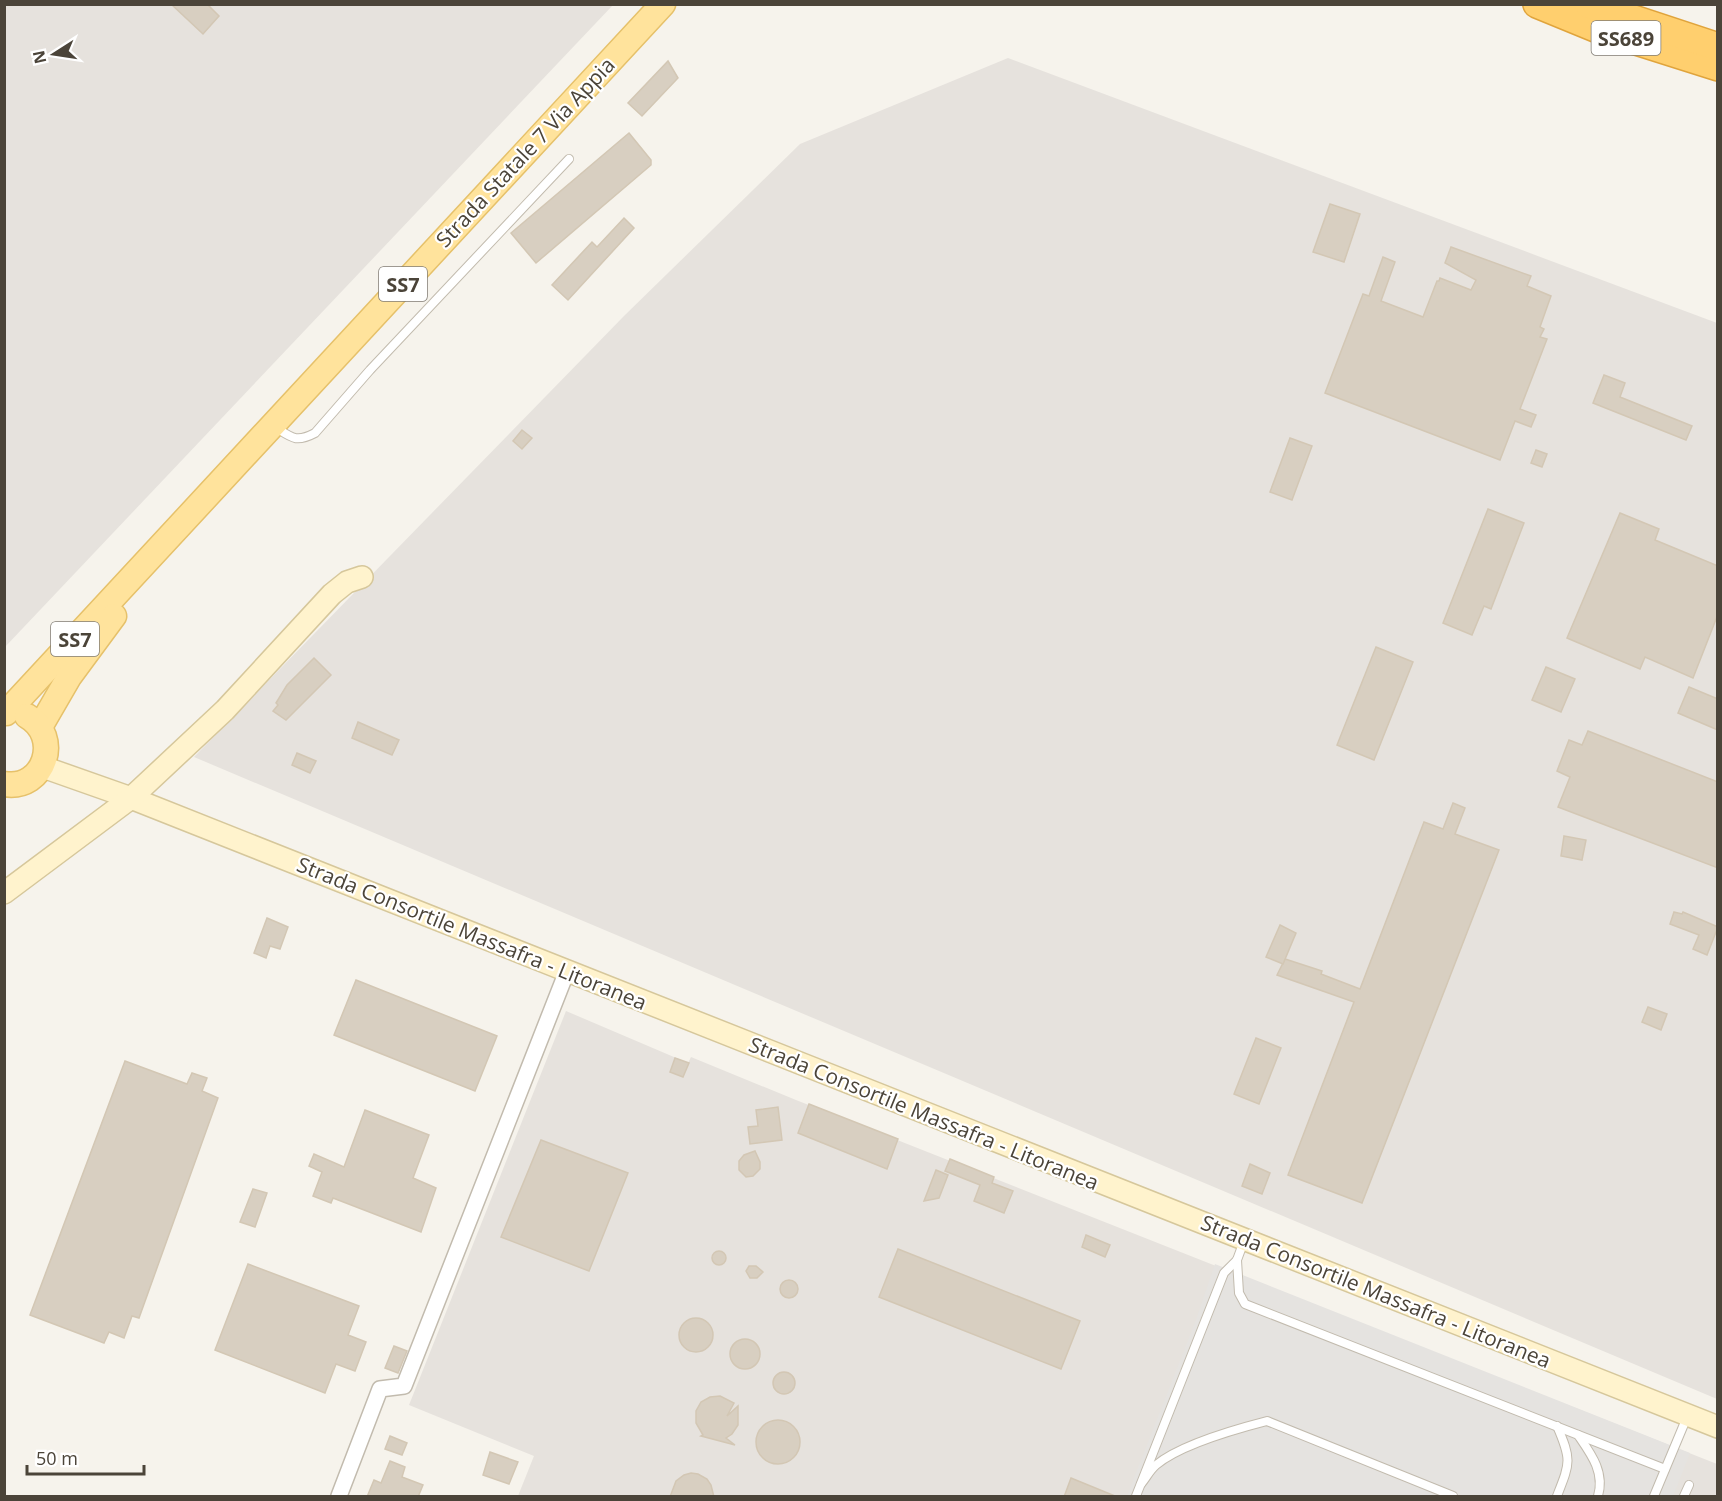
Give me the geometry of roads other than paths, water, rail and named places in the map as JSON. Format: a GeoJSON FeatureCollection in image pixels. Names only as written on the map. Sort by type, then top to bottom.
{"type":"FeatureCollection","features":[{"type":"Feature","properties":{"kind":"highway","name":"SS689"},"geometry":{"type":"LineString","coordinates":[[1537,4],[1598,29],[1718,68]]}},
{"type":"Feature","properties":{"kind":"highway","name":"SS689"},"geometry":{"type":"LineString","coordinates":[[1588,4],[1718,47]]}},
{"type":"Feature","properties":{"kind":"main road","name":"Strada Statale 7 Via Appia"},"geometry":{"type":"LineString","coordinates":[[5,713],[663,4]]}},
{"type":"Feature","properties":{"kind":"main road","name":"Strada Statale 7 Via Appia"},"geometry":{"type":"LineString","coordinates":[[5,713],[25,715],[40,727],[69,677],[119,609],[144,565]]}},
{"type":"Feature","properties":{"kind":"main road"},"geometry":{"type":"LineString","coordinates":[[4,784],[19,785],[28,781],[43,767],[47,746],[40,727]]}},
{"type":"Feature","properties":{"kind":"street"},"geometry":{"type":"LineString","coordinates":[[4,893],[131,798],[225,710],[332,594],[347,582],[362,577]]}},
{"type":"Feature","properties":{"kind":"street","name":"Strada Consortile Massafra - Litoranea"},"geometry":{"type":"LineString","coordinates":[[43,767],[131,798],[1718,1427]]}},
{"type":"Feature","properties":{"kind":"street"},"geometry":{"type":"LineString","coordinates":[[339,1497],[380,1389],[404,1386],[567,971]]}},
{"type":"Feature","properties":{"kind":"lane"},"geometry":{"type":"LineString","coordinates":[[271,425],[291,438],[303,439],[315,433],[370,370],[569,159]]}},
{"type":"Feature","properties":{"kind":"lane"},"geometry":{"type":"LineString","coordinates":[[1244,1239],[1237,1260],[1239,1293],[1245,1304],[1665,1469]]}},
{"type":"Feature","properties":{"kind":"lane"},"geometry":{"type":"LineString","coordinates":[[1136,1497],[1224,1273],[1237,1260]]}},
{"type":"Feature","properties":{"kind":"lane"},"geometry":{"type":"LineString","coordinates":[[1654,1497],[1688,1415]]}},
{"type":"Feature","properties":{"kind":"lane"},"geometry":{"type":"LineString","coordinates":[[1141,1484],[1155,1465],[1176,1453],[1237,1428],[1266,1420],[1453,1497]]}},
{"type":"Feature","properties":{"kind":"lane"},"geometry":{"type":"LineString","coordinates":[[1557,1426],[1568,1450],[1569,1466],[1557,1497]]}},
{"type":"Feature","properties":{"kind":"lane"},"geometry":{"type":"LineString","coordinates":[[1577,1434],[1594,1459],[1600,1476],[1598,1497]]}},
{"type":"Feature","properties":{"kind":"lane"},"geometry":{"type":"LineString","coordinates":[[1684,1497],[1689,1485]]}}]}
